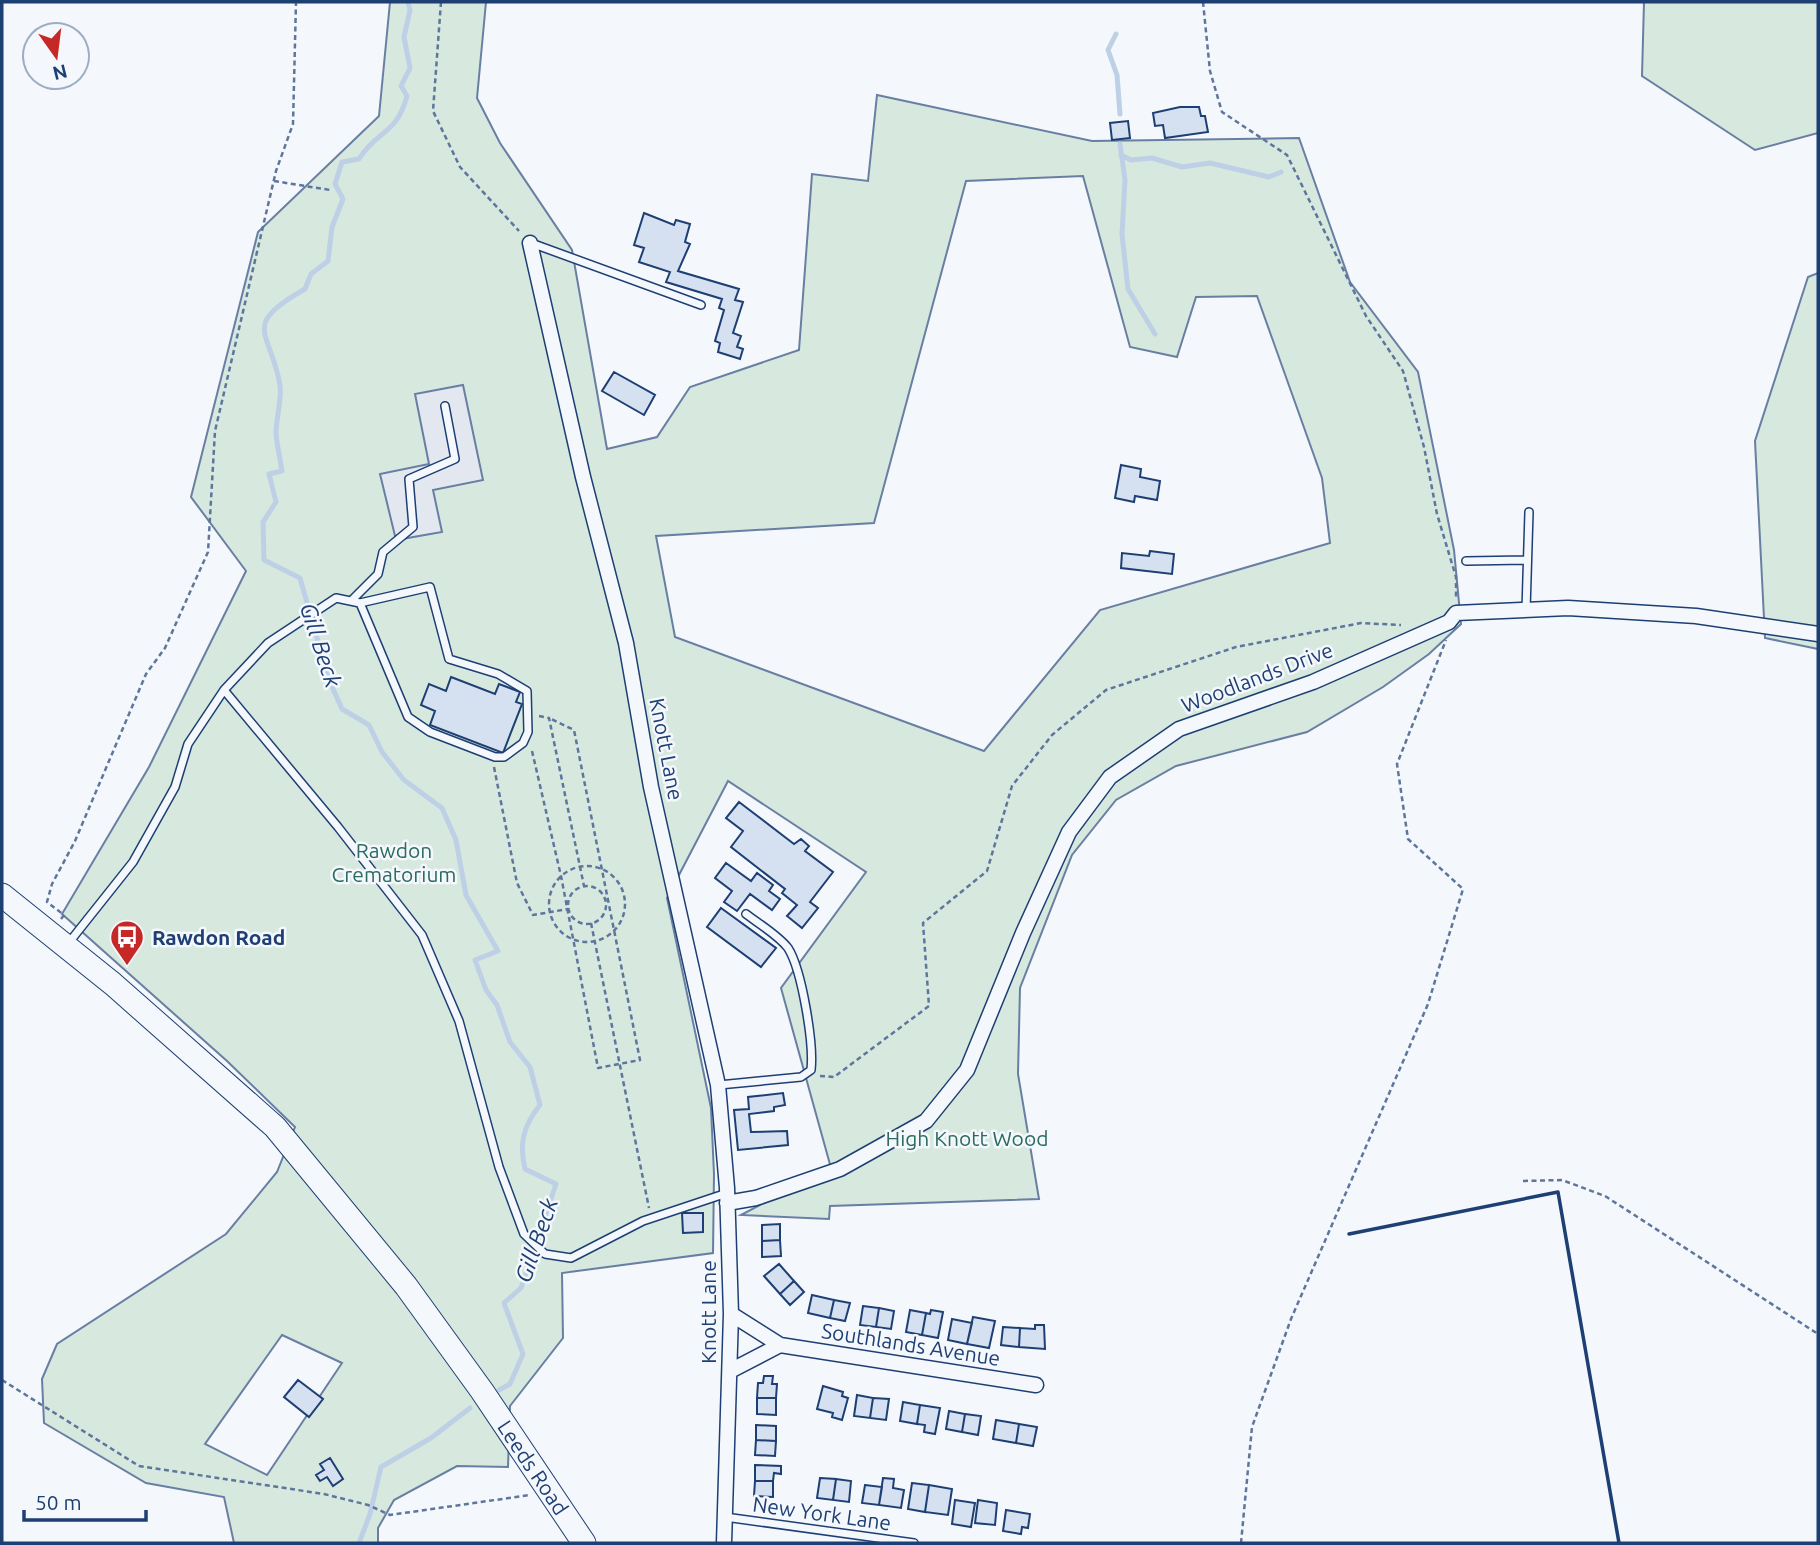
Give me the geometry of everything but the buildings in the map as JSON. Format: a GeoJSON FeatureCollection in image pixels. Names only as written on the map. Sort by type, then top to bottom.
{"type":"FeatureCollection","features":[{"type":"Feature","properties":{"kind":"main road"},"geometry":{"type":"LineString","coordinates":[[2,895],[58,939]]}},
{"type":"Feature","properties":{"kind":"main road","name":"Leeds Road"},"geometry":{"type":"LineString","coordinates":[[58,939],[275,1127],[405,1286],[482,1391],[584,1543]]}},
{"type":"Feature","properties":{"kind":"street","name":"Knott Lane"},"geometry":{"type":"LineString","coordinates":[[530,243],[583,477],[626,643],[652,787],[718,1085],[727,1198],[731,1314],[724,1543]]}},
{"type":"Feature","properties":{"kind":"street"},"geometry":{"type":"LineString","coordinates":[[1456,613],[1568,608],[1696,616],[1818,634]]}},
{"type":"Feature","properties":{"kind":"street","name":"Woodlands Drive"},"geometry":{"type":"LineString","coordinates":[[727,1198],[756,1198],[840,1169],[926,1121],[967,1070],[1023,933],[1069,832],[1110,777],[1179,729],[1313,682],[1449,622],[1456,613]]}},
{"type":"Feature","properties":{"kind":"street","name":"Southlands Avenue"},"geometry":{"type":"LineString","coordinates":[[731,1314],[780,1345],[1036,1385]]}},
{"type":"Feature","properties":{"kind":"street"},"geometry":{"type":"LineString","coordinates":[[730,1371],[780,1345]]}},
{"type":"Feature","properties":{"kind":"lane"},"geometry":{"type":"LineString","coordinates":[[530,243],[701,305]]}},
{"type":"Feature","properties":{"kind":"lane"},"geometry":{"type":"LineString","coordinates":[[356,601],[378,573],[383,552],[413,527],[409,479],[455,459],[445,406]]}},
{"type":"Feature","properties":{"kind":"lane"},"geometry":{"type":"LineString","coordinates":[[1526,610],[1529,512]]}},
{"type":"Feature","properties":{"kind":"lane"},"geometry":{"type":"LineString","coordinates":[[1466,561],[1527,560]]}},
{"type":"Feature","properties":{"kind":"lane"},"geometry":{"type":"LineString","coordinates":[[58,939],[133,862],[175,787],[188,744],[224,690],[268,643],[335,598],[356,601],[430,587],[449,659],[498,674],[523,686],[527,691],[530,715],[528,733],[514,753],[504,757],[492,756],[430,732],[408,717],[356,601]]}},
{"type":"Feature","properties":{"kind":"lane"},"geometry":{"type":"LineString","coordinates":[[224,690],[338,827],[422,935],[459,1021],[499,1167],[524,1234],[545,1254],[571,1258],[650,1218],[727,1198]]}},
{"type":"Feature","properties":{"kind":"lane"},"geometry":{"type":"LineString","coordinates":[[718,1085],[801,1077],[811,1070],[803,992],[796,963],[786,945],[746,914]]}},
{"type":"Feature","properties":{"kind":"lane","name":"New York Lane"},"geometry":{"type":"LineString","coordinates":[[725,1517],[914,1543]]}},
{"type":"Feature","properties":{"kind":"path"},"geometry":{"type":"LineString","coordinates":[[58,939],[64,915],[47,902],[52,884],[75,841],[146,674],[165,648],[208,552],[215,431],[274,181],[293,124],[296,2]]}},
{"type":"Feature","properties":{"kind":"path"},"geometry":{"type":"LineString","coordinates":[[441,2],[433,111],[460,167],[530,243]]}},
{"type":"Feature","properties":{"kind":"path"},"geometry":{"type":"LineString","coordinates":[[1203,2],[1210,71],[1222,112],[1287,155],[1366,316],[1404,371],[1424,447],[1437,514],[1455,577],[1456,613],[1397,764],[1408,839],[1463,889],[1428,1004],[1291,1319],[1252,1427],[1241,1543]]}},
{"type":"Feature","properties":{"kind":"path"},"geometry":{"type":"LineString","coordinates":[[274,181],[330,190]]}},
{"type":"Feature","properties":{"kind":"path"},"geometry":{"type":"LineString","coordinates":[[528,733],[568,909],[598,1068],[640,1060],[574,730],[549,718],[530,715]]}},
{"type":"Feature","properties":{"kind":"path"},"geometry":{"type":"LineString","coordinates":[[549,718],[584,886]]}},
{"type":"Feature","properties":{"kind":"path"},"geometry":{"type":"LineString","coordinates":[[492,756],[517,883],[533,915],[568,909]]}},
{"type":"Feature","properties":{"kind":"path"},"geometry":{"type":"LineString","coordinates":[[580,867],[601,868],[612,874],[625,897],[622,922],[614,932],[594,942],[574,940],[558,930],[550,913],[549,896],[561,876],[580,867]]}},
{"type":"Feature","properties":{"kind":"path"},"geometry":{"type":"LineString","coordinates":[[568,909],[573,892],[584,886],[596,888],[607,898]]}},
{"type":"Feature","properties":{"kind":"path"},"geometry":{"type":"LineString","coordinates":[[568,909],[579,922],[591,923],[602,917],[607,898]]}},
{"type":"Feature","properties":{"kind":"path"},"geometry":{"type":"LineString","coordinates":[[591,923],[650,1218]]}},
{"type":"Feature","properties":{"kind":"path"},"geometry":{"type":"LineString","coordinates":[[1523,1181],[1562,1180],[1605,1196],[1818,1334]]}},
{"type":"Feature","properties":{"kind":"path"},"geometry":{"type":"LineString","coordinates":[[2,1380],[139,1466],[324,1494],[369,1506],[390,1515],[531,1495]]}},
{"type":"Feature","properties":{"kind":"green space"},"geometry":{"type":"Polygon","coordinates":[[[390,2],[486,2],[477,98],[500,143],[572,250],[607,449],[657,437],[690,387],[799,350],[812,174],[868,181],[877,95],[1092,141],[1299,138],[1350,282],[1418,372],[1454,550],[1461,624],[1429,654],[1383,687],[1307,732],[1176,766],[1116,800],[1072,855],[1020,988],[1018,1074],[1039,1199],[830,1206],[829,1219],[741,1215],[831,1168],[781,988],[866,872],[728,781],[667,898],[711,1108],[713,1253],[562,1273],[563,1338],[510,1406],[508,1467],[457,1466],[394,1500],[378,1528],[378,1543],[234,1543],[224,1497],[146,1483],[44,1423],[42,1379],[57,1344],[226,1234],[277,1172],[295,1127],[227,1061],[62,914],[149,767],[246,571],[191,497],[258,232],[379,116],[390,2]],[[1083,176],[966,181],[874,523],[656,536],[675,637],[984,751],[1100,610],[1330,543],[1322,478],[1257,296],[1196,297],[1177,357],[1130,347],[1083,176]],[[282,1335],[205,1444],[267,1475],[342,1363],[282,1335]]]}},
{"type":"Feature","properties":{"kind":"green space"},"geometry":{"type":"Polygon","coordinates":[[[1644,2],[1818,2],[1818,133],[1755,150],[1642,76],[1644,2]]]}},
{"type":"Feature","properties":{"kind":"green space"},"geometry":{"type":"Polygon","coordinates":[[[1818,273],[1818,649],[1765,638],[1755,441],[1808,277],[1818,273]]]}},
{"type":"Feature","properties":{"kind":"shaded area"},"geometry":{"type":"Polygon","coordinates":[[[463,385],[483,480],[433,490],[442,532],[396,540],[380,474],[429,464],[415,394],[463,385]]]}},
{"type":"Feature","properties":{"kind":"waterway","name":"Gill Beck"},"geometry":{"type":"LineString","coordinates":[[408,2],[410,10],[404,37],[410,68],[401,86],[407,96],[403,109],[392,126],[373,142],[359,159],[342,162],[335,184],[343,199],[332,227],[328,261],[311,274],[305,289],[272,312],[266,321],[264,331],[280,385],[276,433],[282,471],[269,474],[276,502],[263,522],[264,560],[300,578],[329,680],[342,709],[369,725],[382,752],[404,780],[442,808],[456,840],[466,895],[498,951],[475,960],[486,990],[497,1005],[510,1042],[530,1067],[540,1105],[524,1136],[522,1151],[525,1169],[556,1184],[521,1288],[504,1303],[523,1354],[510,1384],[499,1390]]}},
{"type":"Feature","properties":{"kind":"waterway"},"geometry":{"type":"LineString","coordinates":[[1116,34],[1108,50],[1117,75],[1120,114]]}},
{"type":"Feature","properties":{"kind":"waterway"},"geometry":{"type":"LineString","coordinates":[[1120,144],[1125,180],[1122,234],[1128,289],[1155,334]]}},
{"type":"Feature","properties":{"kind":"waterway"},"geometry":{"type":"LineString","coordinates":[[1121,155],[1131,160],[1152,158],[1182,167],[1210,163],[1269,177],[1281,172]]}},
{"type":"Feature","properties":{"kind":"waterway","name":"Gill Beck"},"geometry":{"type":"LineString","coordinates":[[359,1543],[370,1514],[381,1467],[431,1438],[470,1408]]}},
{"type":"Feature","properties":{"kind":"wall"},"geometry":{"type":"LineString","coordinates":[[1349,1234],[1558,1192],[1619,1543]]}},
{"type":"Feature","properties":{"kind":"place","name":"Rawdon Road"},"geometry":{"type":"Point","coordinates":[127,967]}},
{"type":"Feature","properties":{"kind":"park label","name":"Rawdon Crematorium"},"geometry":{"type":"Point","coordinates":[394,862]}},
{"type":"Feature","properties":{"kind":"park label","name":"High Knott Wood"},"geometry":{"type":"Point","coordinates":[967,1138]}}]}
